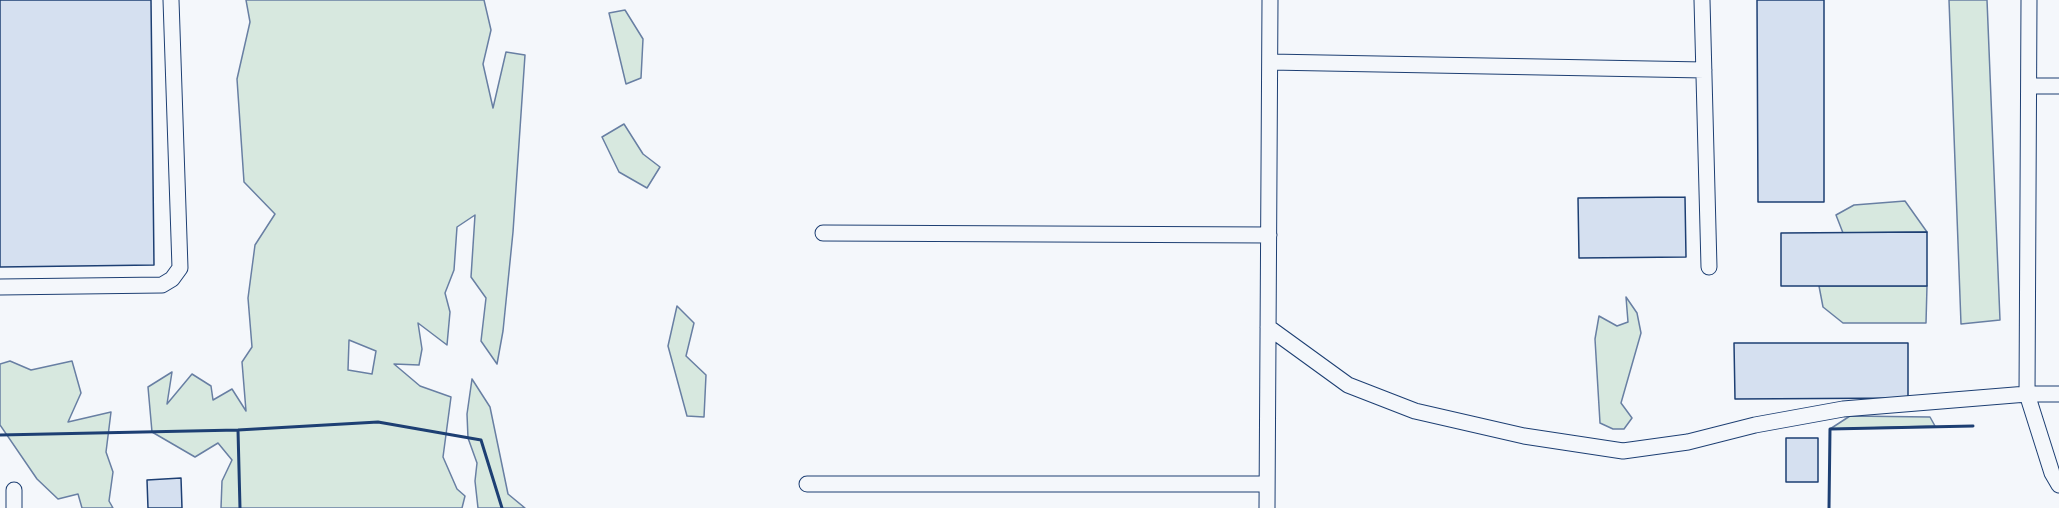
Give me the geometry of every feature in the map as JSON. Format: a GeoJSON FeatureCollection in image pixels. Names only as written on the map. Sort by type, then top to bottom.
{"type":"FeatureCollection","features":[{"type":"Feature","properties":{"kind":"lane"},"geometry":{"type":"LineString","coordinates":[[0,286],[162,285],[172,279],[180,268],[171,0]]}},
{"type":"Feature","properties":{"kind":"lane"},"geometry":{"type":"LineString","coordinates":[[1267,508],[1270,0]]}},
{"type":"Feature","properties":{"kind":"lane"},"geometry":{"type":"LineString","coordinates":[[1702,0],[1709,267]]}},
{"type":"Feature","properties":{"kind":"lane"},"geometry":{"type":"LineString","coordinates":[[2029,0],[2027,394],[2052,473],[2059,485]]}},
{"type":"Feature","properties":{"kind":"lane"},"geometry":{"type":"LineString","coordinates":[[1270,62],[1704,70]]}},
{"type":"Feature","properties":{"kind":"lane"},"geometry":{"type":"LineString","coordinates":[[2030,86],[2059,86]]}},
{"type":"Feature","properties":{"kind":"lane"},"geometry":{"type":"LineString","coordinates":[[823,233],[1269,235]]}},
{"type":"Feature","properties":{"kind":"lane"},"geometry":{"type":"LineString","coordinates":[[1268,327],[1348,385],[1415,411],[1524,435],[1623,451],[1688,442],[1755,425],[1842,409],[2027,394],[2059,394]]}},
{"type":"Feature","properties":{"kind":"lane"},"geometry":{"type":"LineString","coordinates":[[807,484],[1266,484]]}},
{"type":"Feature","properties":{"kind":"lane"},"geometry":{"type":"LineString","coordinates":[[14,490],[14,508]]}},
{"type":"Feature","properties":{"kind":"shaded area"},"geometry":{"type":"Polygon","coordinates":[[[246,0],[484,0],[491,30],[483,64],[493,108],[506,52],[525,55],[513,232],[503,331],[497,364],[481,341],[486,298],[471,277],[475,215],[457,227],[454,270],[445,293],[450,312],[447,345],[418,323],[422,349],[419,365],[394,364],[420,386],[451,397],[443,457],[457,489],[465,496],[462,508],[221,508],[222,481],[232,460],[218,443],[195,457],[152,432],[148,387],[172,372],[167,404],[192,374],[211,386],[213,400],[232,389],[246,411],[242,362],[252,347],[248,298],[255,245],[275,214],[244,182],[237,79],[250,22],[246,0]],[[349,340],[348,370],[372,374],[376,351],[349,340]]]}},
{"type":"Feature","properties":{"kind":"shaded area"},"geometry":{"type":"Polygon","coordinates":[[[1949,0],[1987,0],[2000,320],[1961,324],[1949,0]]]}},
{"type":"Feature","properties":{"kind":"shaded area"},"geometry":{"type":"Polygon","coordinates":[[[625,10],[643,39],[641,78],[626,84],[609,13],[625,10]]]}},
{"type":"Feature","properties":{"kind":"shaded area"},"geometry":{"type":"Polygon","coordinates":[[[624,124],[643,154],[660,167],[647,188],[619,172],[602,137],[624,124]]]}},
{"type":"Feature","properties":{"kind":"shaded area"},"geometry":{"type":"Polygon","coordinates":[[[1905,201],[1927,232],[1843,233],[1836,215],[1854,205],[1905,201]]]}},
{"type":"Feature","properties":{"kind":"shaded area"},"geometry":{"type":"Polygon","coordinates":[[[1819,286],[1927,286],[1926,323],[1843,323],[1823,307],[1819,286]]]}},
{"type":"Feature","properties":{"kind":"shaded area"},"geometry":{"type":"Polygon","coordinates":[[[1626,297],[1637,313],[1641,333],[1621,403],[1632,418],[1624,429],[1613,429],[1600,423],[1595,339],[1599,316],[1617,326],[1628,322],[1626,297]]]}},
{"type":"Feature","properties":{"kind":"shaded area"},"geometry":{"type":"Polygon","coordinates":[[[677,306],[694,323],[686,356],[706,375],[704,417],[687,416],[668,346],[677,306]]]}},
{"type":"Feature","properties":{"kind":"shaded area"},"geometry":{"type":"Polygon","coordinates":[[[10,361],[31,370],[72,361],[81,393],[68,422],[111,412],[106,452],[113,472],[109,501],[113,508],[82,508],[78,494],[58,499],[37,479],[0,425],[0,364],[10,361]]]}},
{"type":"Feature","properties":{"kind":"shaded area"},"geometry":{"type":"Polygon","coordinates":[[[472,379],[490,407],[508,494],[525,508],[478,508],[475,481],[477,463],[468,438],[467,414],[472,379]]]}},
{"type":"Feature","properties":{"kind":"shaded area"},"geometry":{"type":"Polygon","coordinates":[[[1850,416],[1930,417],[1935,426],[1830,429],[1850,416]]]}},
{"type":"Feature","properties":{"kind":"building"},"geometry":{"type":"Polygon","coordinates":[[[0,0],[151,0],[154,265],[0,267],[0,0]]]}},
{"type":"Feature","properties":{"kind":"building"},"geometry":{"type":"Polygon","coordinates":[[[1757,0],[1824,0],[1824,202],[1758,202],[1757,0]]]}},
{"type":"Feature","properties":{"kind":"building"},"geometry":{"type":"Polygon","coordinates":[[[1685,197],[1686,257],[1579,258],[1578,198],[1685,197]]]}},
{"type":"Feature","properties":{"kind":"building"},"geometry":{"type":"Polygon","coordinates":[[[1927,232],[1927,286],[1781,286],[1781,233],[1927,232]]]}},
{"type":"Feature","properties":{"kind":"building"},"geometry":{"type":"Polygon","coordinates":[[[1734,343],[1908,343],[1908,398],[1735,399],[1734,343]]]}},
{"type":"Feature","properties":{"kind":"building"},"geometry":{"type":"Polygon","coordinates":[[[1786,438],[1818,438],[1818,482],[1786,482],[1786,438]]]}},
{"type":"Feature","properties":{"kind":"building"},"geometry":{"type":"Polygon","coordinates":[[[181,478],[182,508],[148,508],[147,480],[181,478]]]}},
{"type":"Feature","properties":{"kind":"wall"},"geometry":{"type":"LineString","coordinates":[[0,435],[238,430],[378,422],[481,440],[502,508]]}},
{"type":"Feature","properties":{"kind":"wall"},"geometry":{"type":"LineString","coordinates":[[1829,508],[1830,429],[1973,426]]}},
{"type":"Feature","properties":{"kind":"wall"},"geometry":{"type":"LineString","coordinates":[[238,430],[240,508]]}}]}
